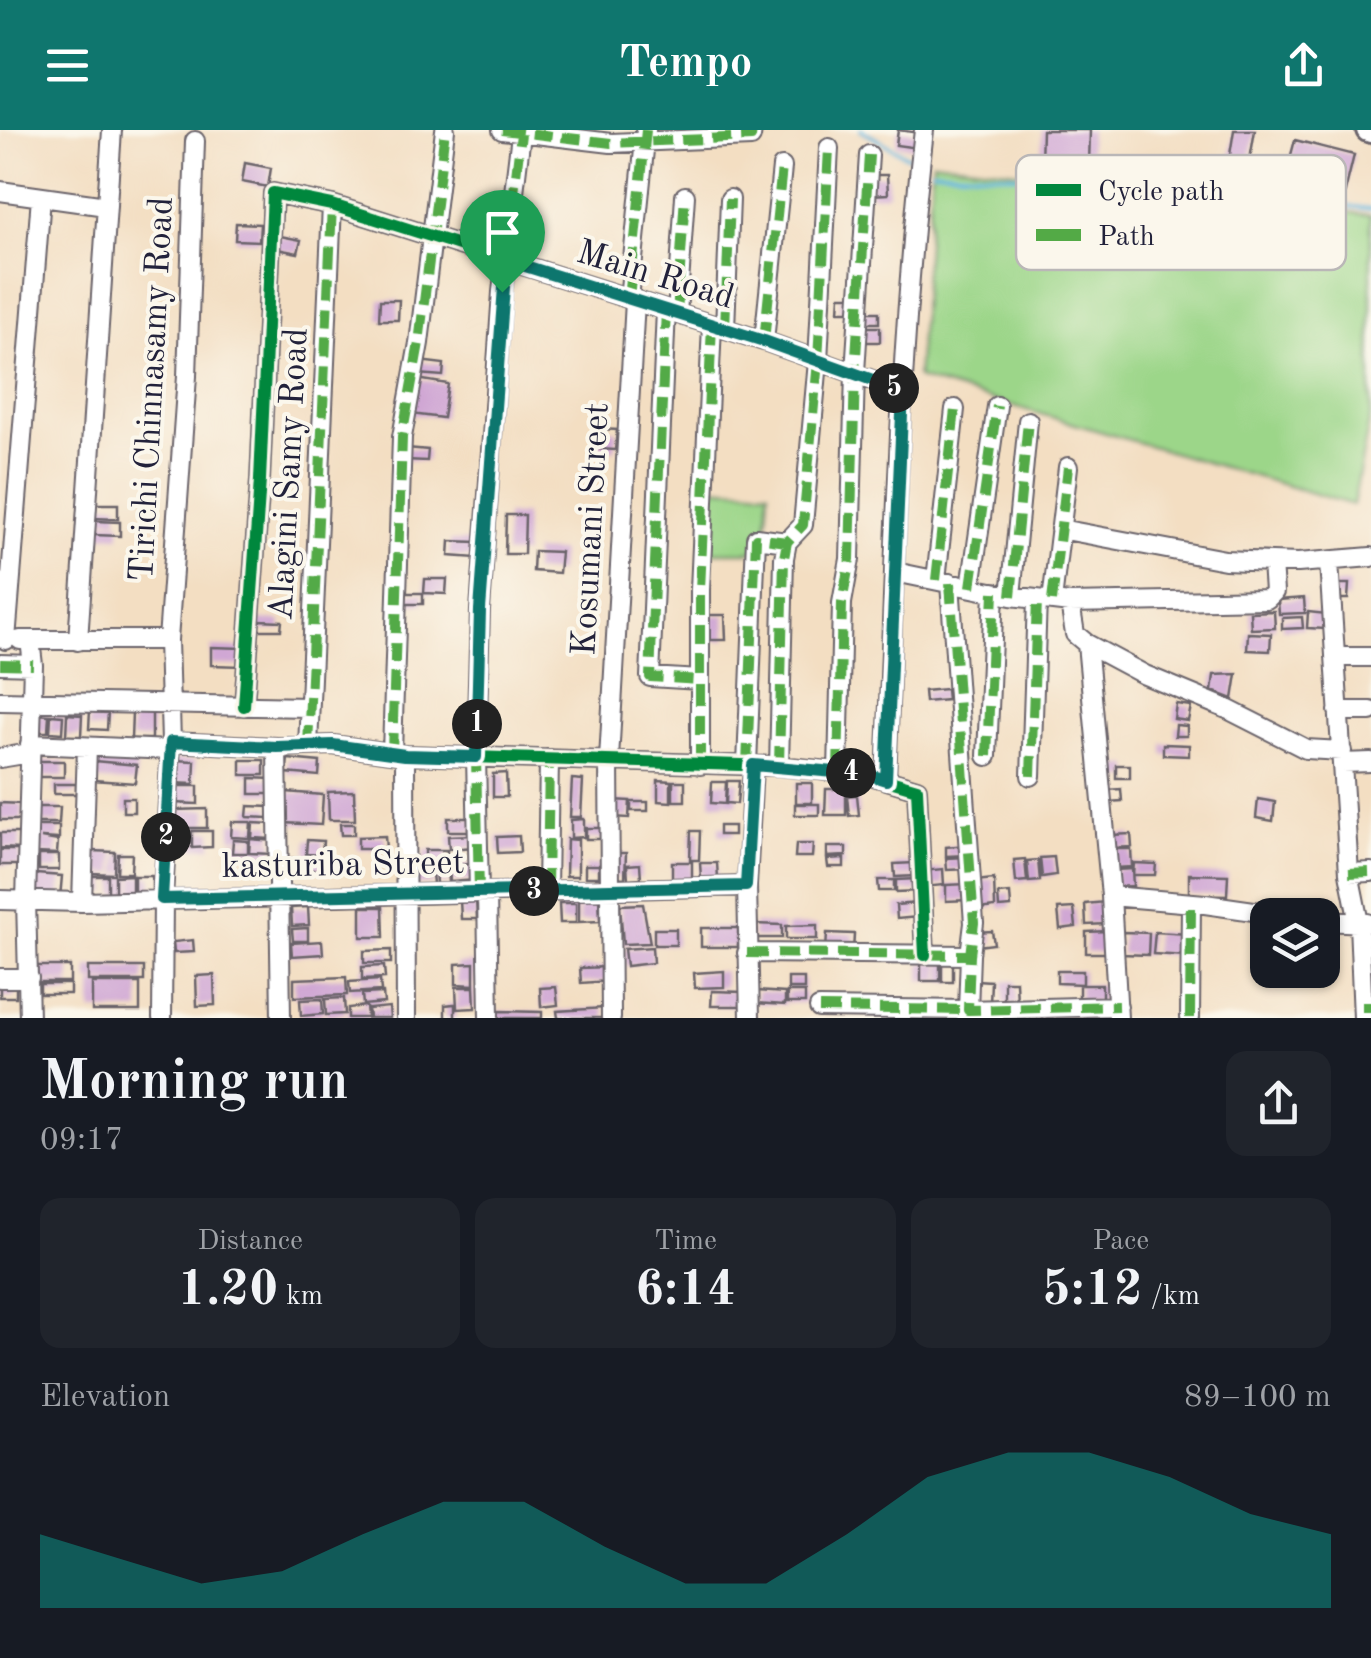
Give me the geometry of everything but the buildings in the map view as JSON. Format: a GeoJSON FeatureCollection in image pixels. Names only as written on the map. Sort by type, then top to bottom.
{"type":"FeatureCollection","features":[{"type":"Feature","properties":{"kind":"street"},"geometry":{"type":"LineString","coordinates":[[78,641],[112,130]]}},
{"type":"Feature","properties":{"kind":"street"},"geometry":{"type":"LineString","coordinates":[[406,1018],[398,754],[402,437],[419,343],[445,130]]}},
{"type":"Feature","properties":{"kind":"street"},"geometry":{"type":"LineString","coordinates":[[502,130],[611,143],[646,136],[751,137],[752,130]]}},
{"type":"Feature","properties":{"kind":"street"},"geometry":{"type":"LineString","coordinates":[[886,780],[903,391],[924,130]]}},
{"type":"Feature","properties":{"kind":"street"},"geometry":{"type":"LineString","coordinates":[[489,1018],[476,757],[480,610],[506,260],[522,134]]}},
{"type":"Feature","properties":{"kind":"street","name":"Kosumani Street"},"geometry":{"type":"LineString","coordinates":[[611,1018],[609,760],[632,300],[646,136]]}},
{"type":"Feature","properties":{"kind":"street","name":"Tirichi Chinnasamy Road"},"geometry":{"type":"LineString","coordinates":[[162,1018],[162,899],[172,704],[168,640],[187,376],[195,142]]}},
{"type":"Feature","properties":{"kind":"street"},"geometry":{"type":"LineString","coordinates":[[779,766],[784,558],[787,542],[804,525],[818,361],[829,148]]}},
{"type":"Feature","properties":{"kind":"street"},"geometry":{"type":"LineString","coordinates":[[838,772],[842,604],[850,559],[869,155]]}},
{"type":"Feature","properties":{"kind":"street"},"geometry":{"type":"LineString","coordinates":[[764,341],[782,167]]}},
{"type":"Feature","properties":{"kind":"street"},"geometry":{"type":"LineString","coordinates":[[0,191],[106,206]]}},
{"type":"Feature","properties":{"kind":"street","name":"Main Road"},"geometry":{"type":"LineString","coordinates":[[244,706],[260,480],[273,194],[332,205],[764,341],[903,391]]}},
{"type":"Feature","properties":{"kind":"street"},"geometry":{"type":"LineString","coordinates":[[685,196],[671,312],[650,677],[700,680]]}},
{"type":"Feature","properties":{"kind":"street"},"geometry":{"type":"LineString","coordinates":[[41,197],[3,640],[168,640]]}},
{"type":"Feature","properties":{"kind":"street"},"geometry":{"type":"LineString","coordinates":[[700,765],[700,590],[730,198]]}},
{"type":"Feature","properties":{"kind":"street","name":"Alagini Samy Road"},"geometry":{"type":"LineString","coordinates":[[308,746],[332,205]]}},
{"type":"Feature","properties":{"kind":"street"},"geometry":{"type":"LineString","coordinates":[[971,588],[997,406]]}},
{"type":"Feature","properties":{"kind":"street"},"geometry":{"type":"LineString","coordinates":[[955,409],[943,582],[974,923],[968,1010]]}},
{"type":"Feature","properties":{"kind":"street"},"geometry":{"type":"LineString","coordinates":[[987,756],[1003,594],[1028,421]]}},
{"type":"Feature","properties":{"kind":"street"},"geometry":{"type":"LineString","coordinates":[[1030,776],[1068,467]]}},
{"type":"Feature","properties":{"kind":"street"},"geometry":{"type":"LineString","coordinates":[[1060,529],[1225,560],[1329,562],[1371,557]]}},
{"type":"Feature","properties":{"kind":"street"},"geometry":{"type":"LineString","coordinates":[[750,1018],[746,886],[756,538],[787,542]]}},
{"type":"Feature","properties":{"kind":"street"},"geometry":{"type":"LineString","coordinates":[[895,572],[1053,601],[1267,599],[1274,592],[1272,562]]}},
{"type":"Feature","properties":{"kind":"street"},"geometry":{"type":"LineString","coordinates":[[1329,562],[1348,874],[1365,923],[1366,1011]]}},
{"type":"Feature","properties":{"kind":"street"},"geometry":{"type":"LineString","coordinates":[[1053,601],[1074,634],[1145,675],[1226,708],[1306,749],[1371,762]]}},
{"type":"Feature","properties":{"kind":"street"},"geometry":{"type":"LineString","coordinates":[[29,1018],[26,900],[33,665],[30,640]]}},
{"type":"Feature","properties":{"kind":"street"},"geometry":{"type":"LineString","coordinates":[[819,1008],[1118,1012],[1087,644]]}},
{"type":"Feature","properties":{"kind":"street"},"geometry":{"type":"LineString","coordinates":[[1336,657],[1371,657]]}},
{"type":"Feature","properties":{"kind":"street"},"geometry":{"type":"LineString","coordinates":[[0,664],[33,665]]}},
{"type":"Feature","properties":{"kind":"street"},"geometry":{"type":"LineString","coordinates":[[0,701],[309,707]]}},
{"type":"Feature","properties":{"kind":"street"},"geometry":{"type":"LineString","coordinates":[[1338,712],[1371,710]]}},
{"type":"Feature","properties":{"kind":"street"},"geometry":{"type":"LineString","coordinates":[[0,758],[30,748],[333,745],[398,754],[779,766],[886,780],[917,789],[925,955]]}},
{"type":"Feature","properties":{"kind":"street"},"geometry":{"type":"LineString","coordinates":[[82,902],[87,746]]}},
{"type":"Feature","properties":{"kind":"street"},"geometry":{"type":"LineString","coordinates":[[277,747],[281,1018]]}},
{"type":"Feature","properties":{"kind":"street"},"geometry":{"type":"LineString","coordinates":[[547,890],[549,759]]}},
{"type":"Feature","properties":{"kind":"street"},"geometry":{"type":"LineString","coordinates":[[1348,874],[1371,872]]}},
{"type":"Feature","properties":{"kind":"street","name":"kasturiba Street"},"geometry":{"type":"LineString","coordinates":[[0,900],[82,902],[746,886]]}},
{"type":"Feature","properties":{"kind":"street"},"geometry":{"type":"LineString","coordinates":[[1111,896],[1250,910]]}},
{"type":"Feature","properties":{"kind":"street"},"geometry":{"type":"LineString","coordinates":[[1190,1018],[1191,902]]}},
{"type":"Feature","properties":{"kind":"street"},"geometry":{"type":"LineString","coordinates":[[1340,922],[1365,923]]}},
{"type":"Feature","properties":{"kind":"street"},"geometry":{"type":"LineString","coordinates":[[748,953],[970,955]]}},
{"type":"Feature","properties":{"kind":"street"},"geometry":{"type":"LineString","coordinates":[[0,978],[29,978]]}},
{"type":"Feature","properties":{"kind":"green space"},"geometry":{"type":"Polygon","coordinates":[[[933,161],[1016,171],[1016,270],[1346,270],[1346,212],[1371,215],[1371,412],[1353,505],[917,378],[933,161]]]}},
{"type":"Feature","properties":{"kind":"green space"},"geometry":{"type":"Polygon","coordinates":[[[707,487],[769,491],[766,533],[752,552],[706,552],[707,487]]]}},
{"type":"Feature","properties":{"kind":"waterway"},"geometry":{"type":"LineString","coordinates":[[861,130],[909,157]]}},
{"type":"Feature","properties":{"kind":"waterway"},"geometry":{"type":"LineString","coordinates":[[932,170],[1016,175]]}},
{"type":"Feature","properties":{"kind":"waterway"},"geometry":{"type":"LineString","coordinates":[[1346,206],[1371,209]]}},
{"type":"Feature","properties":{"kind":"marked path"},"geometry":{"type":"LineString","coordinates":[[392,753],[402,437],[419,343],[445,130]]}},
{"type":"Feature","properties":{"kind":"marked path"},"geometry":{"type":"LineString","coordinates":[[502,130],[611,143],[751,137],[752,130]]}},
{"type":"Feature","properties":{"kind":"marked path"},"geometry":{"type":"LineString","coordinates":[[629,299],[646,130]]}},
{"type":"Feature","properties":{"kind":"marked path"},"geometry":{"type":"LineString","coordinates":[[479,892],[476,757],[480,610],[502,292],[521,134]]}},
{"type":"Feature","properties":{"kind":"marked path"},"geometry":{"type":"LineString","coordinates":[[779,766],[784,558],[787,542],[803,525],[818,361],[829,148]]}},
{"type":"Feature","properties":{"kind":"marked path"},"geometry":{"type":"LineString","coordinates":[[838,772],[842,603],[850,559],[855,372],[869,155]]}},
{"type":"Feature","properties":{"kind":"marked path"},"geometry":{"type":"LineString","coordinates":[[764,341],[782,167]]}},
{"type":"Feature","properties":{"kind":"marked path"},"geometry":{"type":"LineString","coordinates":[[677,314],[685,196]]}},
{"type":"Feature","properties":{"kind":"marked path"},"geometry":{"type":"LineString","coordinates":[[725,329],[730,199]]}},
{"type":"Feature","properties":{"kind":"marked path"},"geometry":{"type":"LineString","coordinates":[[308,746],[332,205]]}},
{"type":"Feature","properties":{"kind":"marked path"},"geometry":{"type":"LineString","coordinates":[[666,310],[650,677],[700,680]]}},
{"type":"Feature","properties":{"kind":"marked path"},"geometry":{"type":"LineString","coordinates":[[700,765],[700,590],[712,325]]}},
{"type":"Feature","properties":{"kind":"marked path"},"geometry":{"type":"LineString","coordinates":[[971,587],[997,406]]}},
{"type":"Feature","properties":{"kind":"marked path"},"geometry":{"type":"LineString","coordinates":[[936,580],[955,409]]}},
{"type":"Feature","properties":{"kind":"marked path"},"geometry":{"type":"LineString","coordinates":[[1011,596],[1028,421]]}},
{"type":"Feature","properties":{"kind":"marked path"},"geometry":{"type":"LineString","coordinates":[[1052,601],[1068,467]]}},
{"type":"Feature","properties":{"kind":"marked path"},"geometry":{"type":"LineString","coordinates":[[747,765],[756,538],[787,542]]}},
{"type":"Feature","properties":{"kind":"marked path"},"geometry":{"type":"LineString","coordinates":[[886,780],[895,572]]}},
{"type":"Feature","properties":{"kind":"marked path"},"geometry":{"type":"LineString","coordinates":[[950,583],[974,923],[970,955]]}},
{"type":"Feature","properties":{"kind":"marked path"},"geometry":{"type":"LineString","coordinates":[[987,756],[994,592]]}},
{"type":"Feature","properties":{"kind":"marked path"},"geometry":{"type":"LineString","coordinates":[[1031,776],[1037,599]]}},
{"type":"Feature","properties":{"kind":"marked path"},"geometry":{"type":"LineString","coordinates":[[0,664],[33,665]]}},
{"type":"Feature","properties":{"kind":"marked path"},"geometry":{"type":"LineString","coordinates":[[547,890],[549,759]]}},
{"type":"Feature","properties":{"kind":"marked path"},"geometry":{"type":"LineString","coordinates":[[1349,873],[1371,872]]}},
{"type":"Feature","properties":{"kind":"marked path"},"geometry":{"type":"LineString","coordinates":[[1190,1018],[1191,903]]}},
{"type":"Feature","properties":{"kind":"marked path"},"geometry":{"type":"LineString","coordinates":[[747,953],[970,955],[968,1010],[1118,1006]]}},
{"type":"Feature","properties":{"kind":"marked path"},"geometry":{"type":"LineString","coordinates":[[1362,1007],[1371,1007]]}},
{"type":"Feature","properties":{"kind":"marked path"},"geometry":{"type":"LineString","coordinates":[[819,1008],[968,1010]]}},
{"type":"Feature","properties":{"kind":"cycle path"},"geometry":{"type":"LineString","coordinates":[[244,706],[260,480],[273,193],[332,205],[764,341],[903,391]]}},
{"type":"Feature","properties":{"kind":"cycle path"},"geometry":{"type":"LineString","coordinates":[[171,742],[277,747],[333,745],[405,755],[779,766],[870,775],[917,789],[925,955]]}},
{"type":"Feature","properties":{"kind":"route"},"geometry":{"type":"LineString","coordinates":[[506,260],[764,341],[903,391],[886,780],[870,775],[753,765],[746,886],[162,899],[171,742],[277,747],[333,745],[405,755],[476,757],[480,610],[502,292],[506,260]]}}]}
